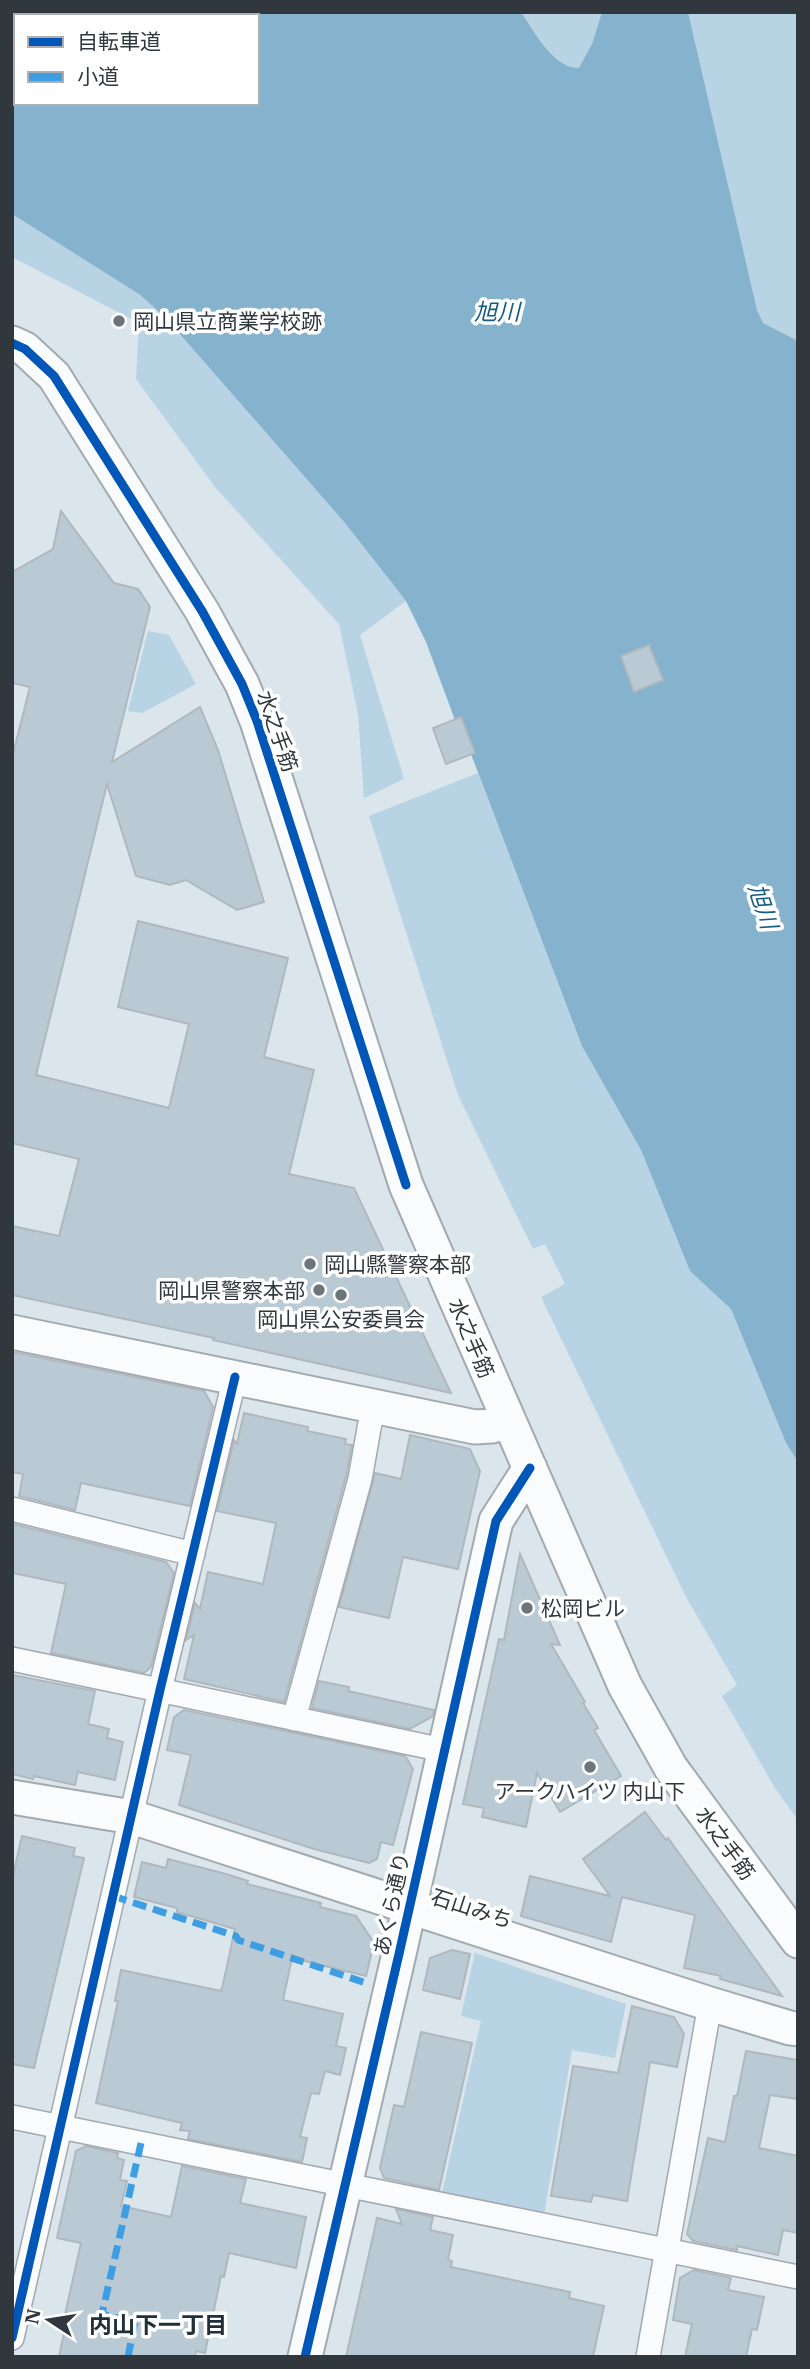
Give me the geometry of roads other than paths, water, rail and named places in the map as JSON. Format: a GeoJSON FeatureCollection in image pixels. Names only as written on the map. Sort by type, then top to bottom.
{"type":"FeatureCollection","features":[{"type":"Feature","properties":{"kind":"street","name":"水之手筋"},"geometry":{"type":"LineString","coordinates":[[12,343],[25,349],[54,376],[202,611],[242,684],[262,734],[406,1185],[625,1686],[671,1768],[798,1941]]}},
{"type":"Feature","properties":{"kind":"street"},"geometry":{"type":"LineString","coordinates":[[12,1332],[475,1426],[492,1426],[508,1421]]}},
{"type":"Feature","properties":{"kind":"street"},"geometry":{"type":"LineString","coordinates":[[12,2338],[160,1690],[235,1377]]}},
{"type":"Feature","properties":{"kind":"street"},"geometry":{"type":"LineString","coordinates":[[294,1719],[360,1479],[373,1406]]}},
{"type":"Feature","properties":{"kind":"street","name":"あくら通り"},"geometry":{"type":"LineString","coordinates":[[305,2357],[496,1521],[530,1468]]}},
{"type":"Feature","properties":{"kind":"street"},"geometry":{"type":"LineString","coordinates":[[12,1509],[192,1553]]}},
{"type":"Feature","properties":{"kind":"street"},"geometry":{"type":"LineString","coordinates":[[12,1659],[443,1750]]}},
{"type":"Feature","properties":{"kind":"street","name":"石山みち"},"geometry":{"type":"LineString","coordinates":[[12,1797],[132,1817],[710,2004],[798,2029]]}},
{"type":"Feature","properties":{"kind":"street"},"geometry":{"type":"LineString","coordinates":[[648,2357],[710,2004]]}},
{"type":"Feature","properties":{"kind":"street"},"geometry":{"type":"LineString","coordinates":[[12,2116],[798,2277]]}},
{"type":"Feature","properties":{"kind":"water","name":"旭川"},"geometry":{"type":"Polygon","coordinates":[[[12,12],[521,12],[553,56],[579,68],[592,44],[602,12],[688,12],[757,310],[763,323],[798,341],[798,1462],[786,1443],[731,1309],[690,1271],[641,1150],[582,1046],[471,754],[475,752],[467,734],[455,720],[426,642],[406,601],[345,523],[165,317],[139,294],[12,214],[12,12]]]}},
{"type":"Feature","properties":{"kind":"place","name":"岡山県立商業学校跡"},"geometry":{"type":"Point","coordinates":[119,321]}},
{"type":"Feature","properties":{"kind":"place","name":"岡山縣警察本部"},"geometry":{"type":"Point","coordinates":[310,1264]}},
{"type":"Feature","properties":{"kind":"place","name":"岡山県警察本部"},"geometry":{"type":"Point","coordinates":[319,1290]}},
{"type":"Feature","properties":{"kind":"place","name":"岡山県公安委員会"},"geometry":{"type":"Point","coordinates":[341,1295]}},
{"type":"Feature","properties":{"kind":"place","name":"松岡ビル"},"geometry":{"type":"Point","coordinates":[527,1608]}},
{"type":"Feature","properties":{"kind":"place","name":"アークハイツ 内山下"},"geometry":{"type":"Point","coordinates":[590,1767]}},
{"type":"Feature","properties":{"kind":"district","name":"内山下一丁目"},"geometry":{"type":"Point","coordinates":[158,2324]}}]}
